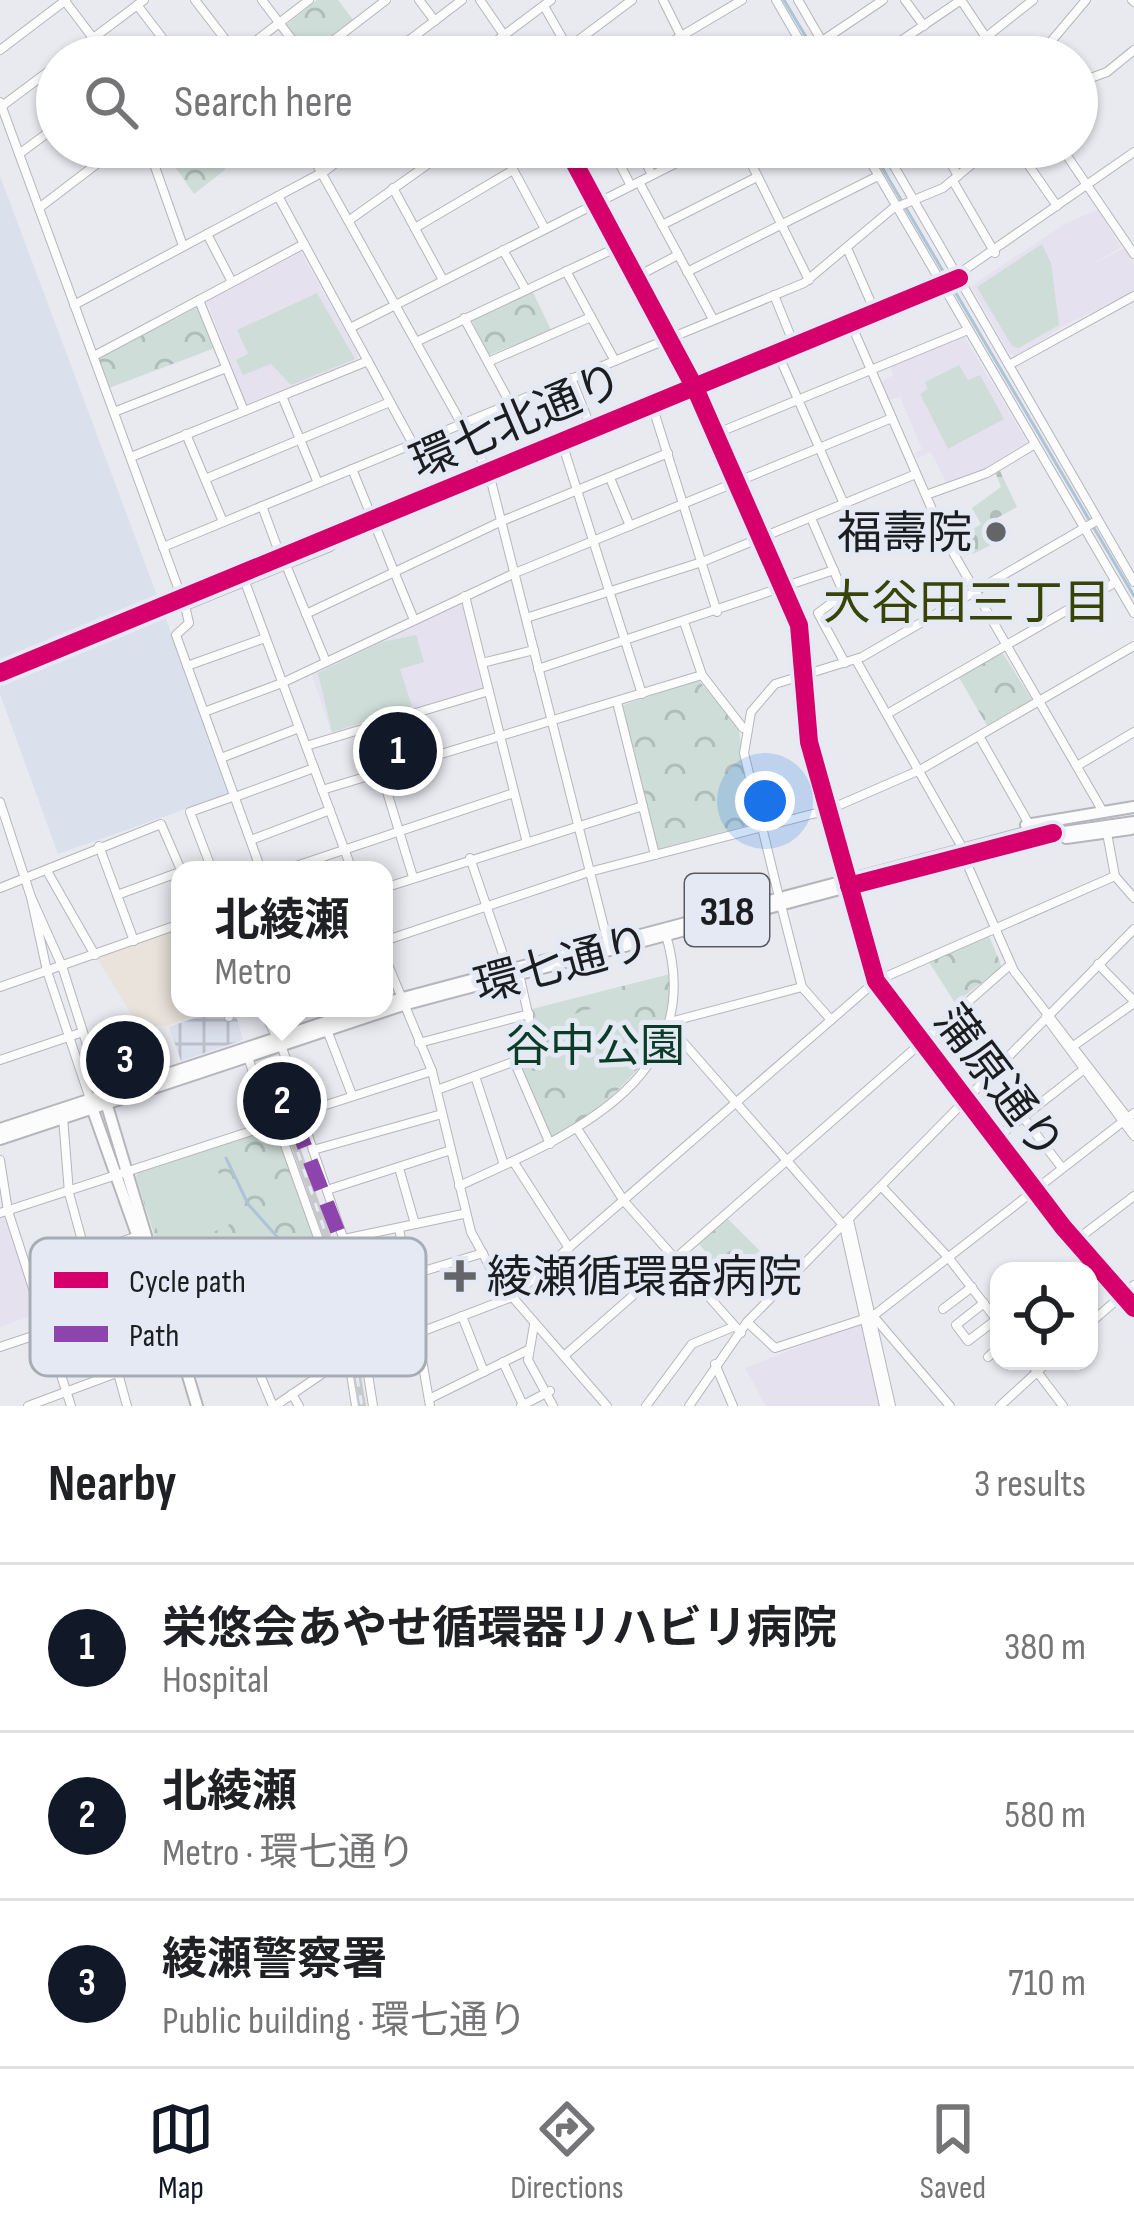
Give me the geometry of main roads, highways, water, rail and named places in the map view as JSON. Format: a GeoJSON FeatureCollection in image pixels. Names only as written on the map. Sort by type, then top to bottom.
{"type":"FeatureCollection","features":[{"type":"Feature","properties":{"kind":"main road","name":"318"},"geometry":{"type":"LineString","coordinates":[[1004,842],[1029,824],[1102,810],[1134,818]]}},
{"type":"Feature","properties":{"kind":"main road","name":"318"},"geometry":{"type":"LineString","coordinates":[[1004,842],[1106,831],[1134,818]]}},
{"type":"Feature","properties":{"kind":"main road","name":"環七通り"},"geometry":{"type":"LineString","coordinates":[[393,1004],[1004,842],[1134,818]]}},
{"type":"Feature","properties":{"kind":"main road","name":"環七通り"},"geometry":{"type":"LineString","coordinates":[[608,946],[666,935],[780,901]]}},
{"type":"Feature","properties":{"kind":"main road","name":"環七通り"},"geometry":{"type":"LineString","coordinates":[[393,1002],[401,1001]]}},
{"type":"Feature","properties":{"kind":"main road","name":"環七通り"},"geometry":{"type":"LineString","coordinates":[[105,1099],[344,1017]]}},
{"type":"Feature","properties":{"kind":"main road","name":"環七通り"},"geometry":{"type":"LineString","coordinates":[[0,1129],[248,1057],[279,1042],[360,1017]]}},
{"type":"Feature","properties":{"kind":"main road"},"geometry":{"type":"LineString","coordinates":[[105,1099],[149,1238]]}},
{"type":"Feature","properties":{"kind":"main road","name":"環七通り"},"geometry":{"type":"LineString","coordinates":[[0,1139],[91,1103]]}},
{"type":"Feature","properties":{"kind":"main road"},"geometry":{"type":"LineString","coordinates":[[91,1103],[134,1238]]}},
{"type":"Feature","properties":{"kind":"main road"},"geometry":{"type":"LineString","coordinates":[[187,1376],[197,1406]]}},
{"type":"Feature","properties":{"kind":"waterway"},"geometry":{"type":"LineString","coordinates":[[784,0],[805,36]]}},
{"type":"Feature","properties":{"kind":"waterway"},"geometry":{"type":"LineString","coordinates":[[882,168],[1134,596]]}},
{"type":"Feature","properties":{"kind":"waterway"},"geometry":{"type":"LineString","coordinates":[[226,1158],[248,1204],[278,1238]]}},
{"type":"Feature","properties":{"kind":"tunnel"},"geometry":{"type":"LineString","coordinates":[[0,673],[236,577]]}},
{"type":"Feature","properties":{"kind":"railway"},"geometry":{"type":"LineString","coordinates":[[280,1101],[327,1238]]}},
{"type":"Feature","properties":{"kind":"railway"},"geometry":{"type":"LineString","coordinates":[[357,1376],[362,1406]]}},
{"type":"Feature","properties":{"kind":"place","name":"福壽院"},"geometry":{"type":"Point","coordinates":[996,532]}},
{"type":"Feature","properties":{"kind":"place","name":"栄悠会あやせ循環器リハビリ病院"},"geometry":{"type":"Point","coordinates":[398,751]}},
{"type":"Feature","properties":{"kind":"place","name":"綾瀬警察署"},"geometry":{"type":"Point","coordinates":[125,1060]}},
{"type":"Feature","properties":{"kind":"place","name":"北綾瀬"},"geometry":{"type":"Point","coordinates":[282,1101]}},
{"type":"Feature","properties":{"kind":"place","name":"綾瀬循環器病院"},"geometry":{"type":"Point","coordinates":[460,1276]}},
{"type":"Feature","properties":{"kind":"district","name":"大谷田三丁目"},"geometry":{"type":"Point","coordinates":[967,602]}},
{"type":"Feature","properties":{"kind":"park label","name":"谷中公園"},"geometry":{"type":"Point","coordinates":[595,1045]}}]}
